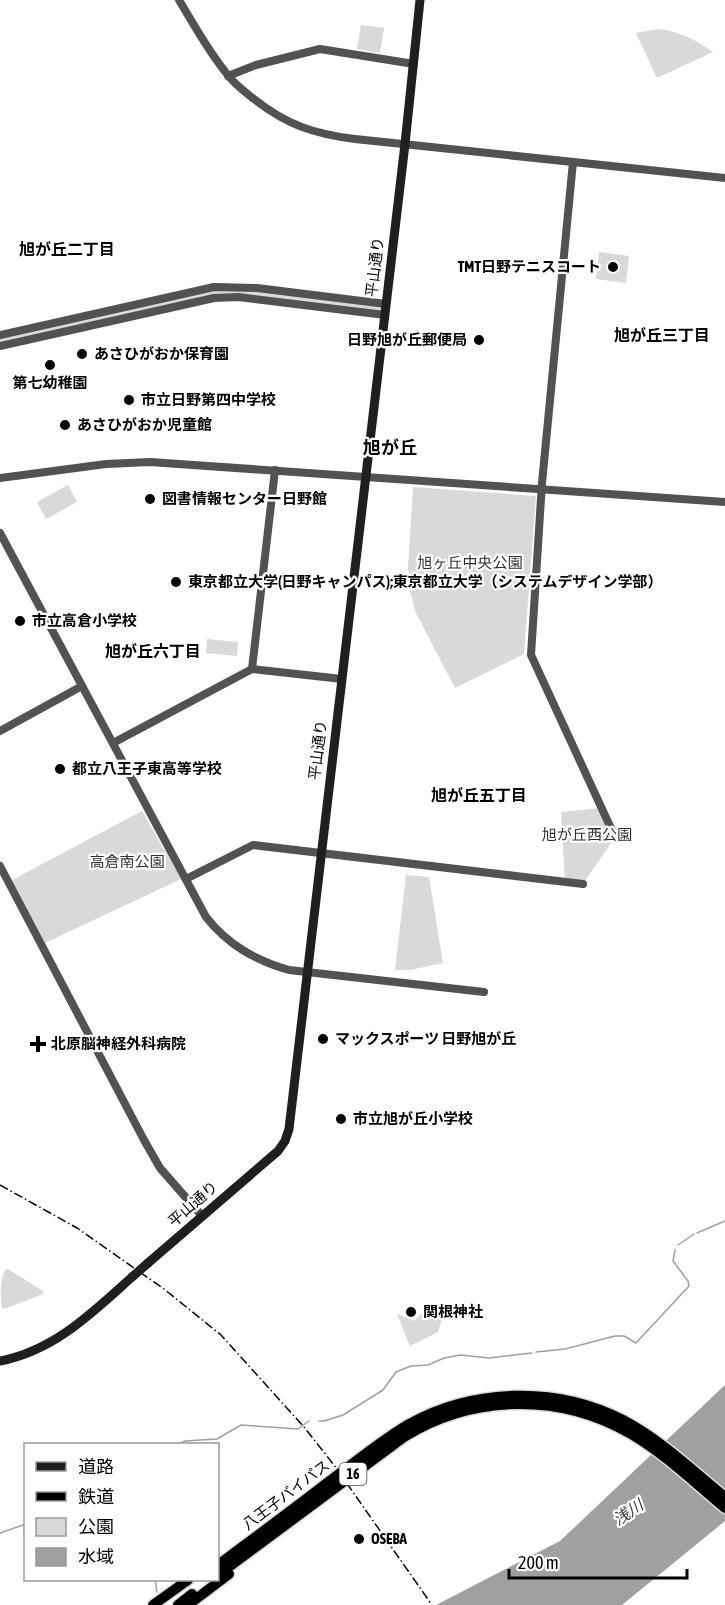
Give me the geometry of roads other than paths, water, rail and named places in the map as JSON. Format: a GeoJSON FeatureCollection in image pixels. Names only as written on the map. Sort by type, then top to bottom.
{"type":"FeatureCollection","features":[{"type":"Feature","properties":{"kind":"highway","name":"八王子バイパス"},"geometry":{"type":"LineString","coordinates":[[219,1574],[414,1415],[432,1413],[459,1404],[529,1396],[564,1400],[591,1407],[618,1418],[654,1439],[725,1497]]}},
{"type":"Feature","properties":{"kind":"highway","name":"八王子バイパス"},"geometry":{"type":"LineString","coordinates":[[219,1564],[404,1437],[454,1413],[492,1405],[504,1400],[561,1408],[593,1416],[612,1424],[646,1443],[725,1508]]}},
{"type":"Feature","properties":{"kind":"highway","name":"16"},"geometry":{"type":"LineString","coordinates":[[219,1556],[277,1515],[316,1497]]}},
{"type":"Feature","properties":{"kind":"highway","name":"16"},"geometry":{"type":"LineString","coordinates":[[188,1605],[288,1528],[316,1497]]}},
{"type":"Feature","properties":{"kind":"highway"},"geometry":{"type":"LineString","coordinates":[[153,1605],[187,1581]]}},
{"type":"Feature","properties":{"kind":"highway"},"geometry":{"type":"LineString","coordinates":[[164,1605],[197,1581]]}},
{"type":"Feature","properties":{"kind":"highway"},"geometry":{"type":"LineString","coordinates":[[178,1605],[211,1581]]}},
{"type":"Feature","properties":{"kind":"main road","name":"平山通り"},"geometry":{"type":"LineString","coordinates":[[0,1361],[21,1356],[42,1347],[62,1336],[88,1316],[278,1151],[285,1141],[291,1120],[420,0]]}},
{"type":"Feature","properties":{"kind":"street"},"geometry":{"type":"LineString","coordinates":[[179,0],[208,49],[228,76],[268,110],[293,124],[329,135],[725,178]]}},
{"type":"Feature","properties":{"kind":"street"},"geometry":{"type":"LineString","coordinates":[[228,76],[256,65],[320,49],[414,64]]}},
{"type":"Feature","properties":{"kind":"street"},"geometry":{"type":"LineString","coordinates":[[573,162],[541,489],[531,655],[615,837]]}},
{"type":"Feature","properties":{"kind":"street"},"geometry":{"type":"LineString","coordinates":[[0,335],[214,287],[257,288],[386,304]]}},
{"type":"Feature","properties":{"kind":"street"},"geometry":{"type":"LineString","coordinates":[[0,346],[214,298],[247,298],[385,315]]}},
{"type":"Feature","properties":{"kind":"street"},"geometry":{"type":"LineString","coordinates":[[0,478],[136,462],[725,502]]}},
{"type":"Feature","properties":{"kind":"street"},"geometry":{"type":"LineString","coordinates":[[252,669],[275,470]]}},
{"type":"Feature","properties":{"kind":"street"},"geometry":{"type":"LineString","coordinates":[[0,533],[206,917],[216,930],[249,956],[289,970],[484,992]]}},
{"type":"Feature","properties":{"kind":"street"},"geometry":{"type":"LineString","coordinates":[[113,743],[252,669],[342,679]]}},
{"type":"Feature","properties":{"kind":"street"},"geometry":{"type":"LineString","coordinates":[[0,731],[82,686]]}},
{"type":"Feature","properties":{"kind":"street"},"geometry":{"type":"LineString","coordinates":[[186,879],[253,845],[584,884]]}},
{"type":"Feature","properties":{"kind":"street"},"geometry":{"type":"LineString","coordinates":[[0,867],[160,1168],[202,1216]]}},
{"type":"Feature","properties":{"kind":"water","name":"浅川"},"geometry":{"type":"Polygon","coordinates":[[[725,1385],[725,1521],[622,1605],[436,1605],[560,1541],[725,1385]]]}},
{"type":"Feature","properties":{"kind":"waterway"},"geometry":{"type":"LineString","coordinates":[[697,1233],[725,1221]]}},
{"type":"Feature","properties":{"kind":"waterway"},"geometry":{"type":"LineString","coordinates":[[678,1245],[694,1234]]}},
{"type":"Feature","properties":{"kind":"waterway"},"geometry":{"type":"LineString","coordinates":[[536,1352],[565,1349],[615,1336],[624,1336],[636,1343],[689,1286],[688,1281],[673,1261],[675,1250]]}},
{"type":"Feature","properties":{"kind":"waterway"},"geometry":{"type":"LineString","coordinates":[[319,1421],[343,1415],[383,1390],[396,1372],[411,1366],[428,1365],[444,1358],[461,1355],[489,1358],[532,1353]]}},
{"type":"Feature","properties":{"kind":"waterway"},"geometry":{"type":"LineString","coordinates":[[181,1443],[217,1439],[241,1425],[298,1429],[309,1421]]}},
{"type":"Feature","properties":{"kind":"waterway"},"geometry":{"type":"LineString","coordinates":[[0,1533],[24,1525]]}},
{"type":"Feature","properties":{"kind":"waterway"},"geometry":{"type":"LineString","coordinates":[[155,1581],[157,1592]]}},
{"type":"Feature","properties":{"kind":"railway"},"geometry":{"type":"LineString","coordinates":[[0,1185],[77,1228],[164,1289],[221,1335],[304,1427],[334,1465],[432,1605]]}},
{"type":"Feature","properties":{"kind":"place","name":"TMT日野テニスコート"},"geometry":{"type":"Point","coordinates":[613,267]}},
{"type":"Feature","properties":{"kind":"place","name":"日野旭が丘郵便局"},"geometry":{"type":"Point","coordinates":[479,340]}},
{"type":"Feature","properties":{"kind":"place","name":"あさひがおか保育園"},"geometry":{"type":"Point","coordinates":[82,354]}},
{"type":"Feature","properties":{"kind":"place","name":"第七幼稚園"},"geometry":{"type":"Point","coordinates":[50,365]}},
{"type":"Feature","properties":{"kind":"place","name":"市立日野第四中学校"},"geometry":{"type":"Point","coordinates":[129,400]}},
{"type":"Feature","properties":{"kind":"place","name":"あさひがおか児童館"},"geometry":{"type":"Point","coordinates":[65,425]}},
{"type":"Feature","properties":{"kind":"place","name":"図書情報センター日野館"},"geometry":{"type":"Point","coordinates":[150,499]}},
{"type":"Feature","properties":{"kind":"place","name":"東京都立大学(日野キャンパス);東京都立大学（システムデザイン学部）"},"geometry":{"type":"Point","coordinates":[176,582]}},
{"type":"Feature","properties":{"kind":"place","name":"市立高倉小学校"},"geometry":{"type":"Point","coordinates":[20,621]}},
{"type":"Feature","properties":{"kind":"place","name":"都立八王子東高等学校"},"geometry":{"type":"Point","coordinates":[60,769]}},
{"type":"Feature","properties":{"kind":"place","name":"マックスポーツ 日野旭が丘"},"geometry":{"type":"Point","coordinates":[323,1039]}},
{"type":"Feature","properties":{"kind":"place","name":"北原脳神経外科病院"},"geometry":{"type":"Point","coordinates":[38,1044]}},
{"type":"Feature","properties":{"kind":"place","name":"市立旭が丘小学校"},"geometry":{"type":"Point","coordinates":[341,1119]}},
{"type":"Feature","properties":{"kind":"place","name":"関根神社"},"geometry":{"type":"Point","coordinates":[411,1312]}},
{"type":"Feature","properties":{"kind":"place","name":"OSEBA"},"geometry":{"type":"Point","coordinates":[359,1539]}},
{"type":"Feature","properties":{"kind":"district","name":"旭が丘二丁目"},"geometry":{"type":"Point","coordinates":[67,249]}},
{"type":"Feature","properties":{"kind":"district","name":"旭が丘三丁目"},"geometry":{"type":"Point","coordinates":[662,335]}},
{"type":"Feature","properties":{"kind":"district","name":"旭が丘"},"geometry":{"type":"Point","coordinates":[390,448]}},
{"type":"Feature","properties":{"kind":"district","name":"旭が丘六丁目"},"geometry":{"type":"Point","coordinates":[153,651]}},
{"type":"Feature","properties":{"kind":"district","name":"旭が丘五丁目"},"geometry":{"type":"Point","coordinates":[479,795]}},
{"type":"Feature","properties":{"kind":"park label","name":"旭ヶ丘中央公園"},"geometry":{"type":"Point","coordinates":[470,563]}},
{"type":"Feature","properties":{"kind":"park label","name":"旭が丘西公園"},"geometry":{"type":"Point","coordinates":[587,835]}},
{"type":"Feature","properties":{"kind":"park label","name":"高倉南公園"},"geometry":{"type":"Point","coordinates":[127,862]}}]}
